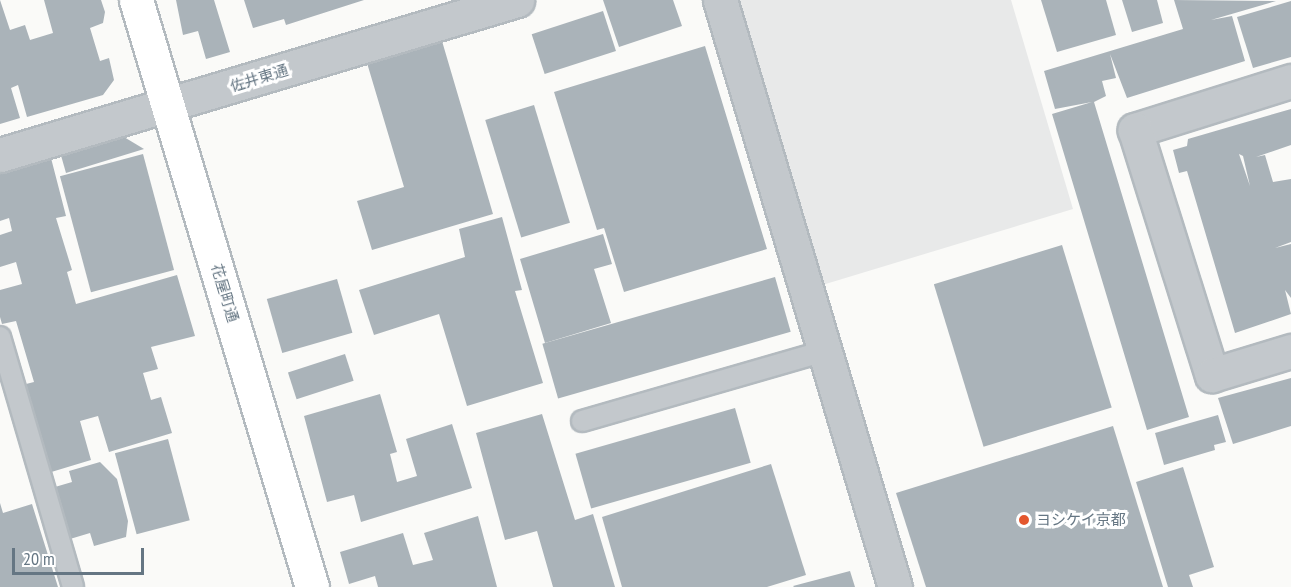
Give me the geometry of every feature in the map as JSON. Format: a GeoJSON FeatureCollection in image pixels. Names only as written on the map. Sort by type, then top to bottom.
{"type":"FeatureCollection","features":[{"type":"Feature","properties":{"kind":"street","name":"花屋町通"},"geometry":{"type":"LineString","coordinates":[[136,0],[312,587]]}},
{"type":"Feature","properties":{"kind":"street","name":"佐井東通"},"geometry":{"type":"LineString","coordinates":[[0,155],[517,0]]}},
{"type":"Feature","properties":{"kind":"street"},"geometry":{"type":"LineString","coordinates":[[720,0],[896,587]]}},
{"type":"Feature","properties":{"kind":"street"},"geometry":{"type":"LineString","coordinates":[[1291,81],[1135,130],[1212,375],[1291,351]]}},
{"type":"Feature","properties":{"kind":"lane"},"geometry":{"type":"LineString","coordinates":[[0,337],[74,587]]}},
{"type":"Feature","properties":{"kind":"lane"},"geometry":{"type":"LineString","coordinates":[[582,421],[825,351]]}},
{"type":"Feature","properties":{"kind":"shaded area"},"geometry":{"type":"Polygon","coordinates":[[[734,0],[1011,0],[1073,209],[819,286],[734,0]]]}},
{"type":"Feature","properties":{"kind":"building"},"geometry":{"type":"Polygon","coordinates":[[[0,0],[10,30],[25,25],[30,40],[53,33],[44,0],[101,0],[105,12],[103,23],[90,28],[100,61],[109,58],[114,80],[103,95],[27,117],[18,85],[11,88],[20,118],[0,124],[0,0]]]}},
{"type":"Feature","properties":{"kind":"building"},"geometry":{"type":"Polygon","coordinates":[[[176,0],[214,0],[230,52],[206,59],[198,31],[183,35],[176,0]]]}},
{"type":"Feature","properties":{"kind":"building"},"geometry":{"type":"Polygon","coordinates":[[[244,0],[364,0],[286,25],[284,19],[253,28],[244,0]]]}},
{"type":"Feature","properties":{"kind":"building"},"geometry":{"type":"Polygon","coordinates":[[[603,0],[673,0],[682,26],[619,47],[603,0]]]}},
{"type":"Feature","properties":{"kind":"building"},"geometry":{"type":"Polygon","coordinates":[[[1041,0],[1106,0],[1116,35],[1057,52],[1041,0]]]}},
{"type":"Feature","properties":{"kind":"building"},"geometry":{"type":"Polygon","coordinates":[[[1122,0],[1157,0],[1163,23],[1132,32],[1122,0]]]}},
{"type":"Feature","properties":{"kind":"building"},"geometry":{"type":"Polygon","coordinates":[[[1174,0],[1276,1],[1211,20],[1232,16],[1245,61],[1127,98],[1110,54],[1116,78],[1102,81],[1106,96],[1094,102],[1189,417],[1147,430],[1052,114],[1092,102],[1055,109],[1044,71],[1183,29],[1174,0]]]}},
{"type":"Feature","properties":{"kind":"building"},"geometry":{"type":"Polygon","coordinates":[[[1291,1],[1291,57],[1253,68],[1237,17],[1291,1]]]}},
{"type":"Feature","properties":{"kind":"building"},"geometry":{"type":"Polygon","coordinates":[[[603,11],[616,51],[545,74],[532,34],[603,11]]]}},
{"type":"Feature","properties":{"kind":"building"},"geometry":{"type":"Polygon","coordinates":[[[442,41],[493,214],[372,250],[357,201],[404,187],[367,63],[442,41]]]}},
{"type":"Feature","properties":{"kind":"building"},"geometry":{"type":"Polygon","coordinates":[[[705,46],[767,249],[624,292],[604,228],[597,230],[554,92],[705,46]]]}},
{"type":"Feature","properties":{"kind":"building"},"geometry":{"type":"Polygon","coordinates":[[[534,105],[570,223],[521,238],[485,120],[534,105]]]}},
{"type":"Feature","properties":{"kind":"building"},"geometry":{"type":"Polygon","coordinates":[[[1291,109],[1291,145],[1256,157],[1265,155],[1273,182],[1291,179],[1291,242],[1275,248],[1291,244],[1291,298],[1285,290],[1291,314],[1235,333],[1187,171],[1179,173],[1173,150],[1187,146],[1188,139],[1291,109]],[[1239,154],[1250,186],[1243,156],[1239,154]]]}},
{"type":"Feature","properties":{"kind":"building"},"geometry":{"type":"Polygon","coordinates":[[[119,134],[144,149],[66,173],[60,152],[119,134]]]}},
{"type":"Feature","properties":{"kind":"building"},"geometry":{"type":"Polygon","coordinates":[[[143,154],[174,270],[91,292],[60,176],[143,154]]]}},
{"type":"Feature","properties":{"kind":"building"},"geometry":{"type":"Polygon","coordinates":[[[51,158],[66,216],[56,218],[72,270],[67,272],[76,304],[177,275],[195,336],[151,347],[158,369],[143,373],[151,400],[161,397],[172,433],[109,452],[98,416],[80,421],[91,460],[48,473],[22,385],[34,382],[16,321],[2,324],[0,317],[0,290],[22,284],[16,262],[0,267],[0,235],[12,231],[9,218],[0,221],[0,172],[51,158]]]}},
{"type":"Feature","properties":{"kind":"building"},"geometry":{"type":"Polygon","coordinates":[[[502,217],[522,290],[515,291],[543,383],[467,406],[439,314],[374,335],[359,290],[465,257],[459,229],[502,217]]]}},
{"type":"Feature","properties":{"kind":"building"},"geometry":{"type":"Polygon","coordinates":[[[603,234],[612,264],[594,269],[611,323],[545,343],[520,259],[603,234]]]}},
{"type":"Feature","properties":{"kind":"building"},"geometry":{"type":"Polygon","coordinates":[[[1062,245],[1112,408],[984,447],[934,284],[1062,245]]]}},
{"type":"Feature","properties":{"kind":"building"},"geometry":{"type":"Polygon","coordinates":[[[775,277],[791,332],[558,398],[542,344],[775,277]]]}},
{"type":"Feature","properties":{"kind":"building"},"geometry":{"type":"Polygon","coordinates":[[[337,279],[352,333],[282,353],[267,299],[337,279]]]}},
{"type":"Feature","properties":{"kind":"building"},"geometry":{"type":"Polygon","coordinates":[[[345,354],[354,381],[297,399],[288,373],[345,354]]]}},
{"type":"Feature","properties":{"kind":"building"},"geometry":{"type":"Polygon","coordinates":[[[1291,378],[1291,426],[1233,444],[1218,398],[1291,378]]]}},
{"type":"Feature","properties":{"kind":"building"},"geometry":{"type":"Polygon","coordinates":[[[380,394],[397,452],[390,454],[397,482],[417,476],[406,439],[452,424],[472,488],[361,522],[354,495],[327,502],[304,416],[380,394]]]}},
{"type":"Feature","properties":{"kind":"building"},"geometry":{"type":"Polygon","coordinates":[[[735,408],[751,463],[591,509],[575,454],[735,408]]]}},
{"type":"Feature","properties":{"kind":"building"},"geometry":{"type":"Polygon","coordinates":[[[542,414],[575,520],[593,514],[615,587],[553,587],[537,531],[505,540],[476,433],[542,414]]]}},
{"type":"Feature","properties":{"kind":"building"},"geometry":{"type":"Polygon","coordinates":[[[1218,415],[1226,442],[1214,445],[1215,450],[1164,465],[1155,433],[1218,415]]]}},
{"type":"Feature","properties":{"kind":"building","name":"ヨシケイ京都"},"geometry":{"type":"Polygon","coordinates":[[[1113,426],[1163,587],[926,587],[896,493],[1113,426]]]}},
{"type":"Feature","properties":{"kind":"building"},"geometry":{"type":"Polygon","coordinates":[[[168,439],[190,520],[137,534],[115,453],[168,439]]]}},
{"type":"Feature","properties":{"kind":"building"},"geometry":{"type":"Polygon","coordinates":[[[100,462],[117,479],[128,521],[126,537],[94,546],[90,533],[70,539],[55,487],[72,482],[69,471],[100,462]]]}},
{"type":"Feature","properties":{"kind":"building"},"geometry":{"type":"Polygon","coordinates":[[[771,464],[806,575],[767,587],[622,587],[602,517],[771,464]]]}},
{"type":"Feature","properties":{"kind":"building"},"geometry":{"type":"Polygon","coordinates":[[[1183,467],[1214,567],[1189,575],[1193,587],[1168,587],[1136,482],[1183,467]]]}},
{"type":"Feature","properties":{"kind":"building"},"geometry":{"type":"Polygon","coordinates":[[[0,503],[3,513],[32,504],[58,587],[0,587],[0,503]]]}},
{"type":"Feature","properties":{"kind":"building"},"geometry":{"type":"Polygon","coordinates":[[[478,516],[497,587],[378,587],[375,576],[349,584],[340,552],[403,533],[413,565],[433,560],[424,533],[478,516]]]}},
{"type":"Feature","properties":{"kind":"building"},"geometry":{"type":"Polygon","coordinates":[[[850,571],[855,587],[793,586],[850,571]]]}},
{"type":"Feature","properties":{"kind":"place","name":"ヨシケイ京都"},"geometry":{"type":"Point","coordinates":[1024,520]}}]}
